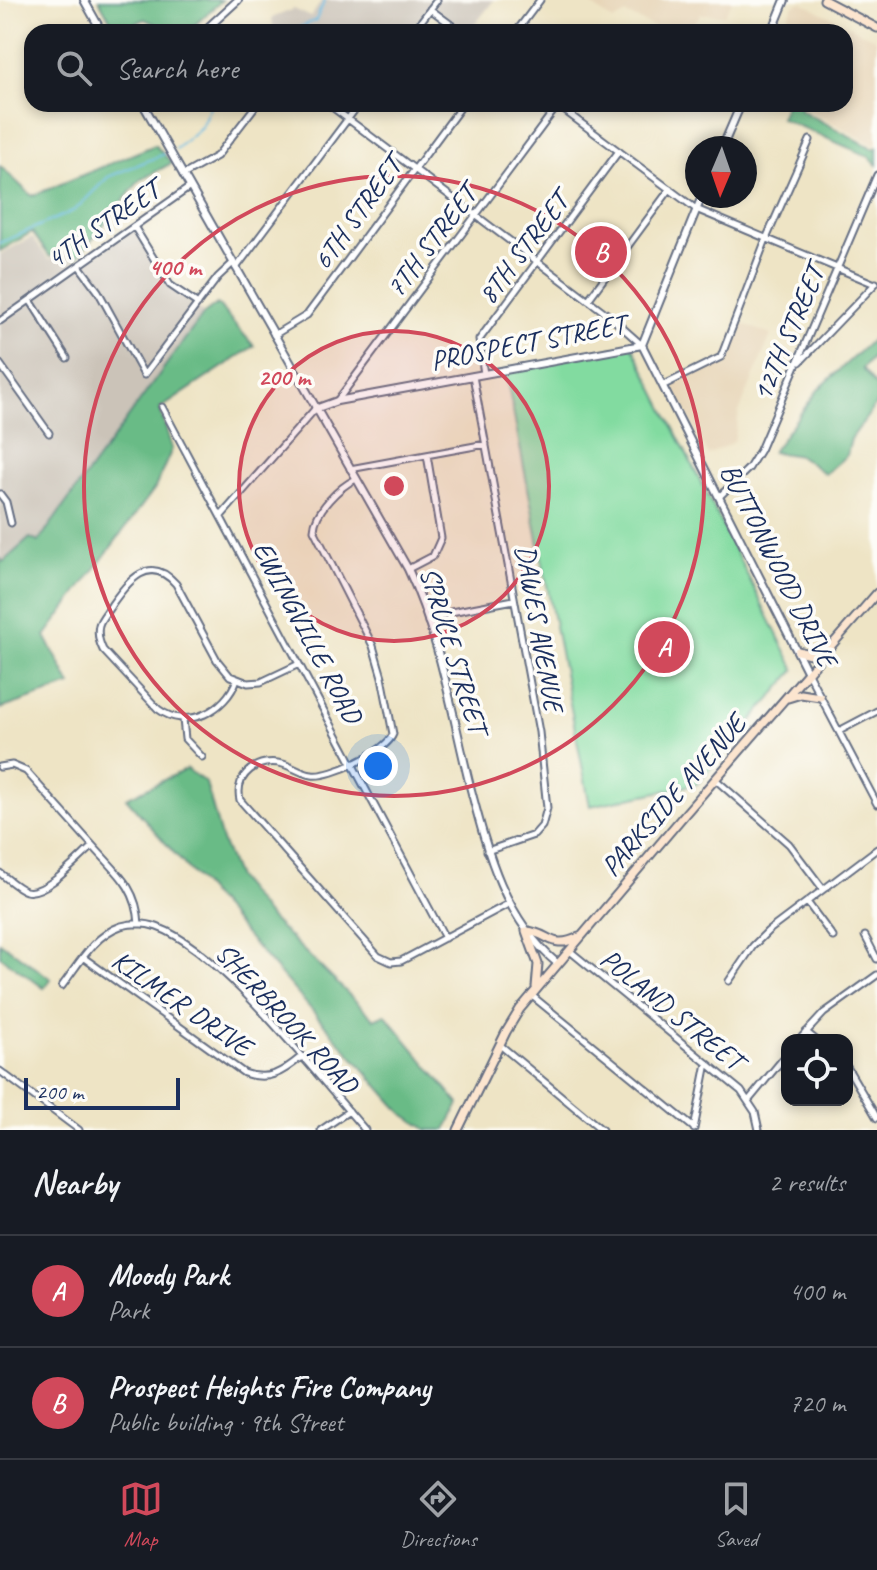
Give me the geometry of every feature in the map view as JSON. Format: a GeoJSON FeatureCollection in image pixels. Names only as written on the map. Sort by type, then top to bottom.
{"type":"FeatureCollection","features":[{"type":"Feature","properties":{"kind":"main road"},"geometry":{"type":"LineString","coordinates":[[824,0],[877,28]]}},
{"type":"Feature","properties":{"kind":"main road","name":"PARKSIDE AVENUE"},"geometry":{"type":"LineString","coordinates":[[500,1045],[534,992],[569,950],[877,593]]}},
{"type":"Feature","properties":{"kind":"main road"},"geometry":{"type":"LineString","coordinates":[[798,651],[810,654],[828,649]]}},
{"type":"Feature","properties":{"kind":"main road"},"geometry":{"type":"LineString","coordinates":[[786,698],[801,694],[820,697]]}},
{"type":"Feature","properties":{"kind":"main road"},"geometry":{"type":"LineString","coordinates":[[534,992],[538,964],[526,931],[531,930],[548,941],[556,942],[581,936]]}},
{"type":"Feature","properties":{"kind":"main road"},"geometry":{"type":"LineString","coordinates":[[458,1130],[500,1045]]}},
{"type":"Feature","properties":{"kind":"street"},"geometry":{"type":"LineString","coordinates":[[84,0],[98,24]]}},
{"type":"Feature","properties":{"kind":"street"},"geometry":{"type":"LineString","coordinates":[[212,24],[238,0]]}},
{"type":"Feature","properties":{"kind":"street"},"geometry":{"type":"LineString","coordinates":[[419,24],[437,0]]}},
{"type":"Feature","properties":{"kind":"street"},"geometry":{"type":"LineString","coordinates":[[522,24],[540,0]]}},
{"type":"Feature","properties":{"kind":"street"},"geometry":{"type":"LineString","coordinates":[[775,24],[785,0]]}},
{"type":"Feature","properties":{"kind":"street"},"geometry":{"type":"LineString","coordinates":[[430,9],[450,24]]}},
{"type":"Feature","properties":{"kind":"street","name":"SPRUCE STREET"},"geometry":{"type":"LineString","coordinates":[[148,112],[408,569],[428,622],[487,851],[526,931],[537,946],[558,964]]}},
{"type":"Feature","properties":{"kind":"street","name":"4TH STREET"},"geometry":{"type":"LineString","coordinates":[[183,175],[217,156],[251,112]]}},
{"type":"Feature","properties":{"kind":"street"},"geometry":{"type":"LineString","coordinates":[[339,112],[588,300],[642,345]]}},
{"type":"Feature","properties":{"kind":"street"},"geometry":{"type":"LineString","coordinates":[[80,267],[98,291],[144,375],[218,277],[234,265],[353,112]]}},
{"type":"Feature","properties":{"kind":"street","name":"6TH STREET"},"geometry":{"type":"LineString","coordinates":[[274,335],[307,315],[457,112]]}},
{"type":"Feature","properties":{"kind":"street","name":"7TH STREET"},"geometry":{"type":"LineString","coordinates":[[337,401],[552,112]]}},
{"type":"Feature","properties":{"kind":"street"},"geometry":{"type":"LineString","coordinates":[[566,112],[696,209],[876,283],[797,365]]}},
{"type":"Feature","properties":{"kind":"street"},"geometry":{"type":"LineString","coordinates":[[727,136],[738,112]]}},
{"type":"Feature","properties":{"kind":"street"},"geometry":{"type":"LineString","coordinates":[[664,385],[721,357],[766,239],[810,140]]}},
{"type":"Feature","properties":{"kind":"street","name":"8TH STREET"},"geometry":{"type":"LineString","coordinates":[[484,374],[479,340],[619,151]]}},
{"type":"Feature","properties":{"kind":"street","name":"12TH STREET"},"geometry":{"type":"LineString","coordinates":[[720,496],[749,468],[760,450],[877,175]]}},
{"type":"Feature","properties":{"kind":"street","name":"4TH STREET"},"geometry":{"type":"LineString","coordinates":[[0,321],[190,187]]}},
{"type":"Feature","properties":{"kind":"street"},"geometry":{"type":"LineString","coordinates":[[588,300],[670,189]]}},
{"type":"Feature","properties":{"kind":"street","name":"PROSPECT STREET"},"geometry":{"type":"LineString","coordinates":[[315,409],[337,401],[642,345],[696,209]]}},
{"type":"Feature","properties":{"kind":"street"},"geometry":{"type":"LineString","coordinates":[[135,228],[170,285],[198,304]]}},
{"type":"Feature","properties":{"kind":"street"},"geometry":{"type":"LineString","coordinates":[[30,300],[67,358]]}},
{"type":"Feature","properties":{"kind":"street","name":"BUTTONWOOD DRIVE"},"geometry":{"type":"LineString","coordinates":[[642,345],[877,804]]}},
{"type":"Feature","properties":{"kind":"street"},"geometry":{"type":"LineString","coordinates":[[0,364],[49,433]]}},
{"type":"Feature","properties":{"kind":"street","name":"DAWES AVENUE"},"geometry":{"type":"LineString","coordinates":[[473,376],[539,732],[547,814],[534,835],[487,851]]}},
{"type":"Feature","properties":{"kind":"street","name":"EWINGVILLE ROAD"},"geometry":{"type":"LineString","coordinates":[[162,407],[445,938]]}},
{"type":"Feature","properties":{"kind":"street"},"geometry":{"type":"LineString","coordinates":[[221,516],[315,409]]}},
{"type":"Feature","properties":{"kind":"street"},"geometry":{"type":"LineString","coordinates":[[350,469],[486,444]]}},
{"type":"Feature","properties":{"kind":"street"},"geometry":{"type":"LineString","coordinates":[[408,569],[433,556],[441,538],[427,455]]}},
{"type":"Feature","properties":{"kind":"street"},"geometry":{"type":"LineString","coordinates":[[356,479],[318,515],[314,524],[316,535],[373,646],[394,729],[391,739],[384,748],[331,774],[313,775],[284,765],[261,764],[244,775],[238,792],[244,807],[378,956],[391,962],[401,961],[510,903]]}},
{"type":"Feature","properties":{"kind":"street"},"geometry":{"type":"LineString","coordinates":[[0,494],[6,502],[11,523]]}},
{"type":"Feature","properties":{"kind":"street"},"geometry":{"type":"LineString","coordinates":[[237,679],[231,695],[223,704],[200,716],[183,719],[169,716],[158,709],[100,644],[98,632],[101,620],[132,578],[149,571],[161,573],[172,579],[220,667],[237,679],[248,683],[261,682],[299,664]]}},
{"type":"Feature","properties":{"kind":"street"},"geometry":{"type":"LineString","coordinates":[[428,622],[451,612],[514,600]]}},
{"type":"Feature","properties":{"kind":"street"},"geometry":{"type":"LineString","coordinates":[[839,731],[877,711]]}},
{"type":"Feature","properties":{"kind":"street"},"geometry":{"type":"LineString","coordinates":[[183,719],[185,739],[202,757]]}},
{"type":"Feature","properties":{"kind":"street"},"geometry":{"type":"LineString","coordinates":[[0,767],[12,765],[26,771],[133,892],[138,907],[139,924],[121,927],[104,935],[62,986]]}},
{"type":"Feature","properties":{"kind":"street"},"geometry":{"type":"LineString","coordinates":[[715,779],[789,844],[823,889]]}},
{"type":"Feature","properties":{"kind":"street"},"geometry":{"type":"LineString","coordinates":[[0,873],[21,889],[37,892],[47,887],[93,846]]}},
{"type":"Feature","properties":{"kind":"street"},"geometry":{"type":"LineString","coordinates":[[729,981],[760,938],[877,849]]}},
{"type":"Feature","properties":{"kind":"street"},"geometry":{"type":"LineString","coordinates":[[807,902],[833,937]]}},
{"type":"Feature","properties":{"kind":"street","name":"SHERBROOK ROAD"},"geometry":{"type":"LineString","coordinates":[[139,924],[165,930],[207,959],[240,989],[365,1130]]}},
{"type":"Feature","properties":{"kind":"street"},"geometry":{"type":"LineString","coordinates":[[865,936],[877,959]]}},
{"type":"Feature","properties":{"kind":"street","name":"POLAND STREET"},"geometry":{"type":"LineString","coordinates":[[569,950],[749,1100]]}},
{"type":"Feature","properties":{"kind":"street","name":"KILMER DRIVE"},"geometry":{"type":"LineString","coordinates":[[84,958],[244,1073],[259,1077],[273,1076],[301,1057]]}},
{"type":"Feature","properties":{"kind":"street"},"geometry":{"type":"LineString","coordinates":[[808,1034],[806,1032],[824,1013],[877,975]]}},
{"type":"Feature","properties":{"kind":"street"},"geometry":{"type":"LineString","coordinates":[[534,992],[694,1129],[707,1063]]}},
{"type":"Feature","properties":{"kind":"street"},"geometry":{"type":"LineString","coordinates":[[500,1045],[602,1130]]}},
{"type":"Feature","properties":{"kind":"street"},"geometry":{"type":"LineString","coordinates":[[759,1130],[749,1100],[781,1061]]}},
{"type":"Feature","properties":{"kind":"street"},"geometry":{"type":"LineString","coordinates":[[0,1071],[79,1130]]}},
{"type":"Feature","properties":{"kind":"street"},"geometry":{"type":"LineString","coordinates":[[853,1077],[877,1118]]}},
{"type":"Feature","properties":{"kind":"street"},"geometry":{"type":"LineString","coordinates":[[321,1130],[349,1111]]}},
{"type":"Feature","properties":{"kind":"shaded area"},"geometry":{"type":"Polygon","coordinates":[[[322,0],[494,0],[475,24],[446,24],[430,13],[422,24],[273,24],[272,18],[294,9],[311,17],[322,0]]]}},
{"type":"Feature","properties":{"kind":"shaded area"},"geometry":{"type":"Polygon","coordinates":[[[585,0],[733,0],[725,15],[701,14],[693,24],[648,24],[626,14],[613,21],[585,0]]]}},
{"type":"Feature","properties":{"kind":"shaded area"},"geometry":{"type":"Polygon","coordinates":[[[801,2],[845,24],[785,24],[793,6],[801,2]]]}},
{"type":"Feature","properties":{"kind":"shaded area"},"geometry":{"type":"Polygon","coordinates":[[[853,28],[877,40],[877,143],[874,145],[812,112],[853,112],[853,28]]]}},
{"type":"Feature","properties":{"kind":"shaded area"},"geometry":{"type":"Polygon","coordinates":[[[133,229],[172,287],[204,314],[38,542],[30,538],[2,562],[0,254],[32,237],[49,260],[65,250],[79,267],[133,229]]]}},
{"type":"Feature","properties":{"kind":"shaded area"},"geometry":{"type":"Polygon","coordinates":[[[738,322],[771,335],[739,412],[734,442],[708,455],[673,385],[725,358],[738,322]]]}},
{"type":"Feature","properties":{"kind":"green space"},"geometry":{"type":"Polygon","coordinates":[[[99,0],[222,0],[196,24],[155,24],[145,19],[134,24],[112,24],[99,0]]]}},
{"type":"Feature","properties":{"kind":"green space"},"geometry":{"type":"Polygon","coordinates":[[[783,112],[804,112],[874,149],[877,147],[877,165],[868,156],[780,118],[783,112]]]}},
{"type":"Feature","properties":{"kind":"green space"},"geometry":{"type":"Polygon","coordinates":[[[155,145],[172,163],[140,180],[76,259],[65,248],[50,257],[32,232],[0,251],[0,166],[32,196],[155,145]]]}},
{"type":"Feature","properties":{"kind":"green space"},"geometry":{"type":"Polygon","coordinates":[[[217,304],[254,346],[160,409],[172,449],[155,488],[45,636],[71,685],[0,709],[0,559],[3,562],[30,538],[38,542],[179,347],[204,314],[217,304]]]}},
{"type":"Feature","properties":{"kind":"green space"},"geometry":{"type":"Polygon","coordinates":[[[877,335],[877,352],[862,369],[877,387],[877,403],[851,439],[847,455],[825,474],[800,456],[772,452],[818,390],[877,335]]]}},
{"type":"Feature","properties":{"kind":"green space"},"geometry":{"type":"Polygon","coordinates":[[[632,345],[795,670],[697,784],[590,806],[505,370],[632,345]]]}},
{"type":"Feature","properties":{"kind":"green space"},"geometry":{"type":"Polygon","coordinates":[[[187,769],[206,783],[222,841],[237,878],[265,913],[374,1019],[385,1014],[459,1104],[446,1130],[428,1130],[402,1113],[126,798],[187,769]]]}},
{"type":"Feature","properties":{"kind":"green space"},"geometry":{"type":"Polygon","coordinates":[[[0,942],[51,979],[44,988],[0,956],[0,942]]]}},
{"type":"Feature","properties":{"kind":"waterway"},"geometry":{"type":"LineString","coordinates":[[307,24],[316,20],[325,0]]}},
{"type":"Feature","properties":{"kind":"waterway"},"geometry":{"type":"LineString","coordinates":[[176,149],[201,127],[208,112]]}},
{"type":"Feature","properties":{"kind":"waterway"},"geometry":{"type":"LineString","coordinates":[[0,243],[75,210],[108,177],[164,154]]}},
{"type":"Feature","properties":{"kind":"place","name":"Prospect Heights Fire Company"},"geometry":{"type":"Point","coordinates":[601,252]}},
{"type":"Feature","properties":{"kind":"place","name":"Moody Park"},"geometry":{"type":"Point","coordinates":[664,647]}}]}
